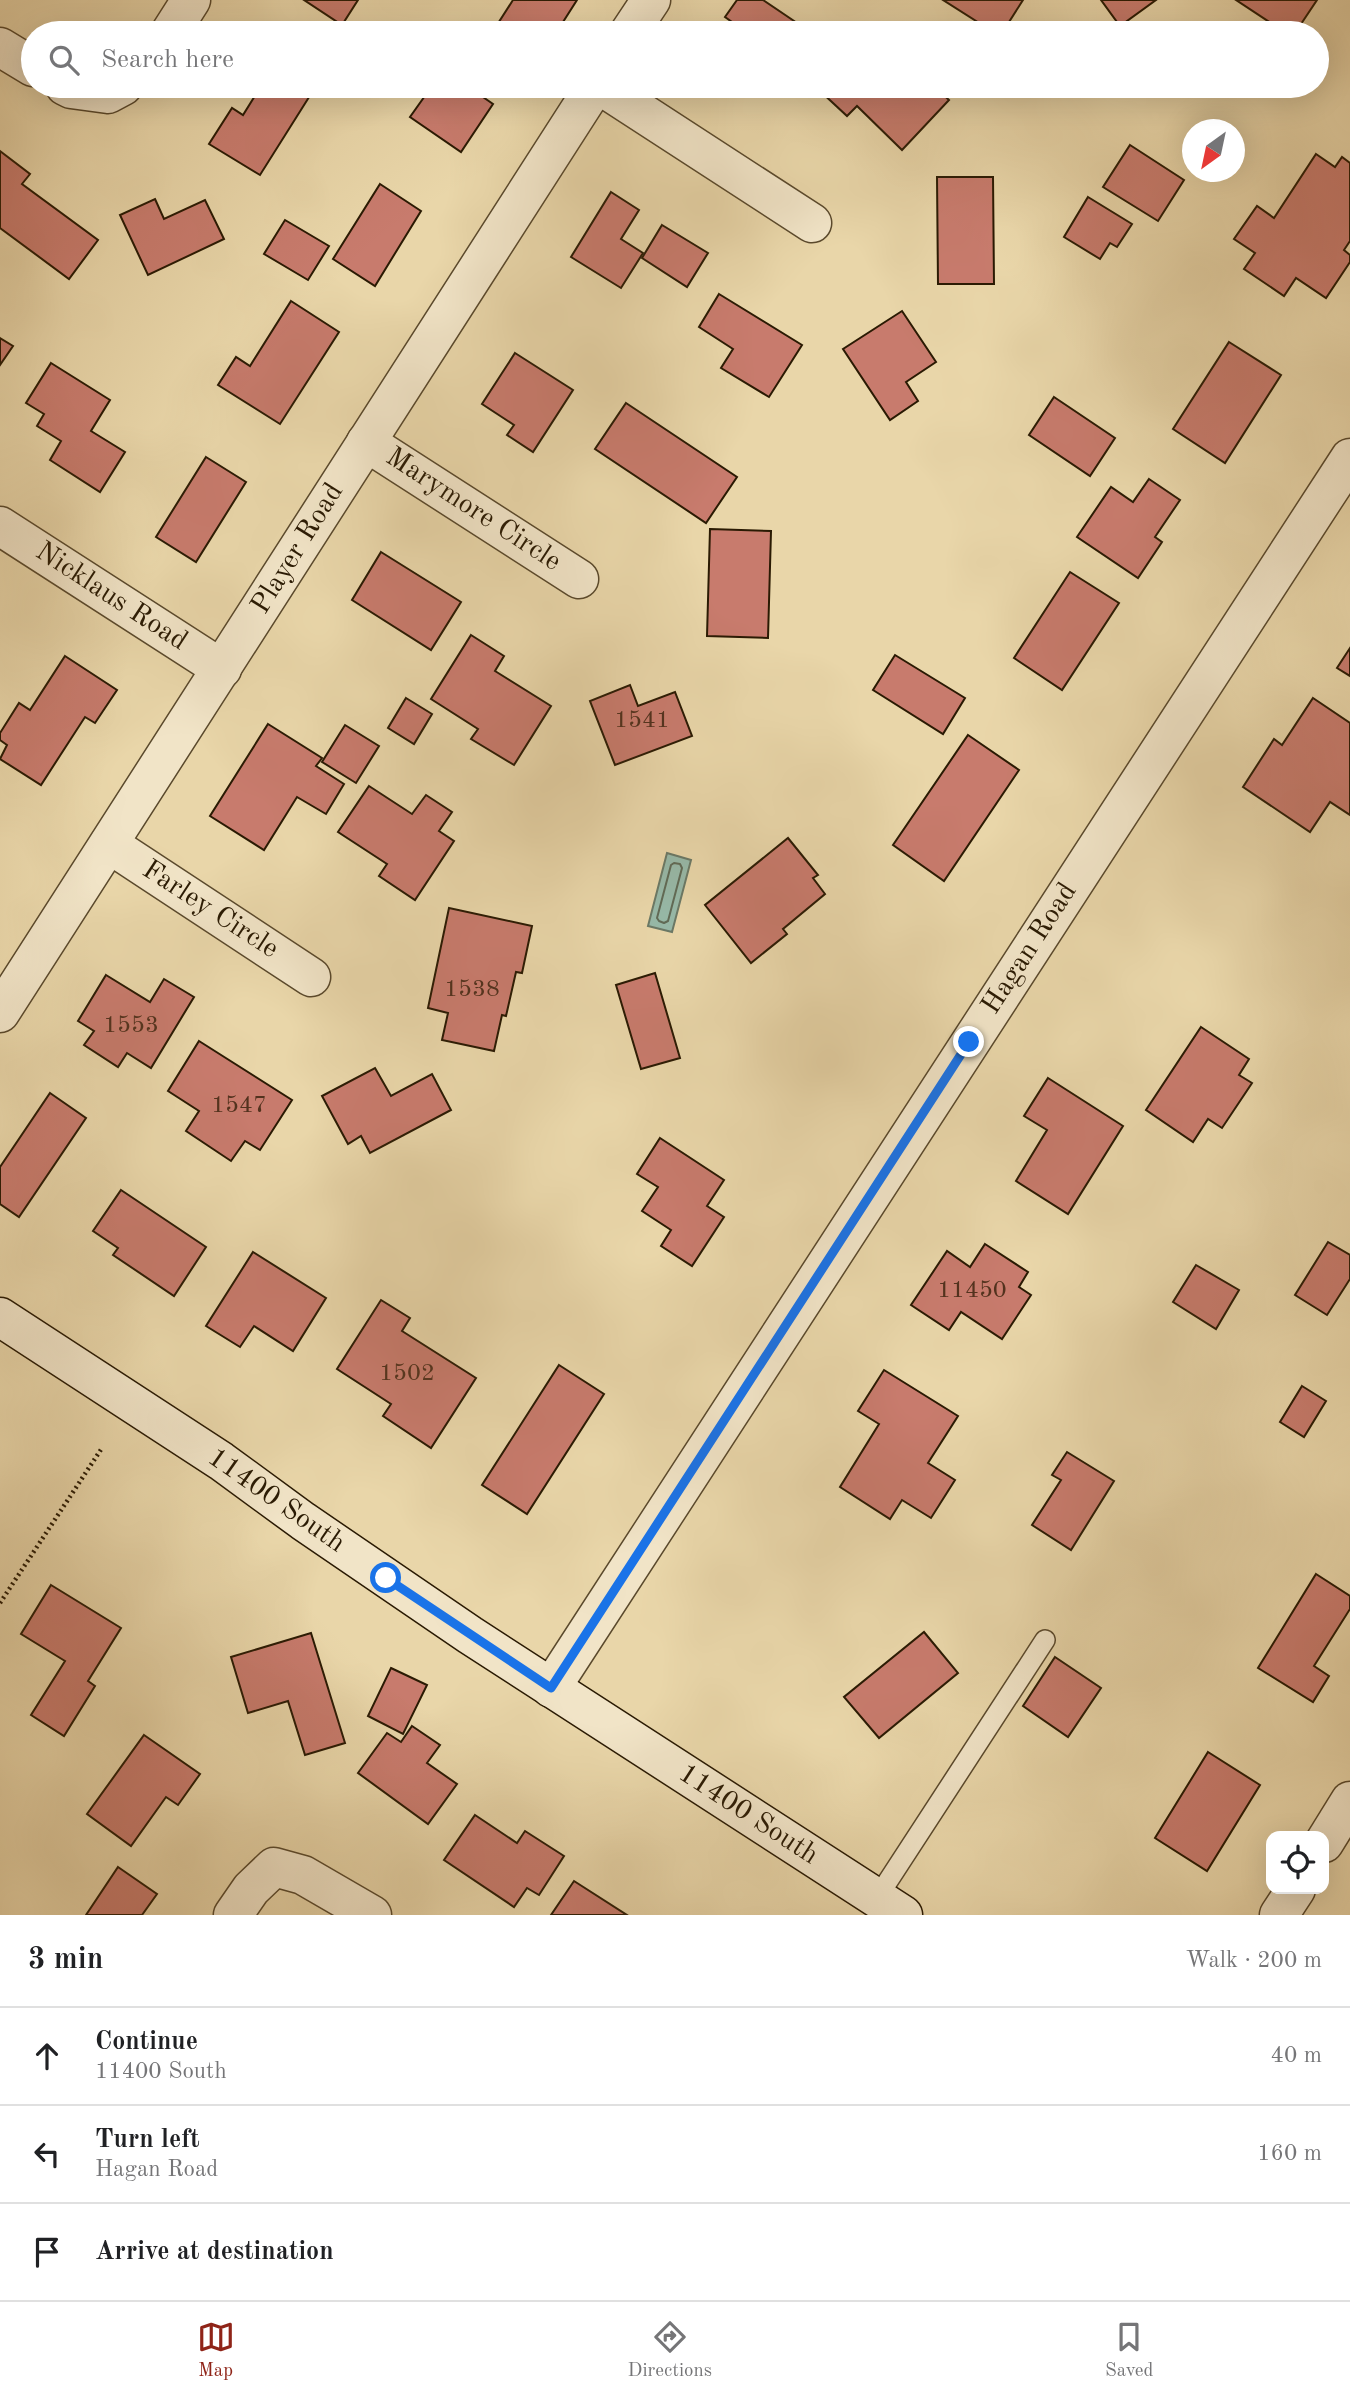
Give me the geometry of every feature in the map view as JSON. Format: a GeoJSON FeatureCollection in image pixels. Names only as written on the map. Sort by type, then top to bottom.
{"type":"FeatureCollection","features":[{"type":"Feature","properties":{"kind":"street"},"geometry":{"type":"LineString","coordinates":[[178,21],[191,0]]}},
{"type":"Feature","properties":{"kind":"street"},"geometry":{"type":"LineString","coordinates":[[637,21],[651,0]]}},
{"type":"Feature","properties":{"kind":"street"},"geometry":{"type":"LineString","coordinates":[[0,47],[21,60]]}},
{"type":"Feature","properties":{"kind":"street","name":"Player Road"},"geometry":{"type":"LineString","coordinates":[[0,1013],[587,98]]}},
{"type":"Feature","properties":{"kind":"street"},"geometry":{"type":"LineString","coordinates":[[620,98],[813,223]]}},
{"type":"Feature","properties":{"kind":"street","name":"Marymore Circle"},"geometry":{"type":"LineString","coordinates":[[366,442],[579,579]]}},
{"type":"Feature","properties":{"kind":"street","name":"Hagan Road"},"geometry":{"type":"LineString","coordinates":[[551,1688],[1350,458]]}},
{"type":"Feature","properties":{"kind":"street","name":"Nicklaus Road"},"geometry":{"type":"LineString","coordinates":[[0,526],[222,669]]}},
{"type":"Feature","properties":{"kind":"street","name":"Farley Circle"},"geometry":{"type":"LineString","coordinates":[[109,844],[311,977]]}},
{"type":"Feature","properties":{"kind":"street","name":"11400 South"},"geometry":{"type":"LineString","coordinates":[[0,1317],[221,1461],[376,1571],[551,1688],[896,1911]]}},
{"type":"Feature","properties":{"kind":"street"},"geometry":{"type":"LineString","coordinates":[[1329,1835],[1350,1801]]}},
{"type":"Feature","properties":{"kind":"street"},"geometry":{"type":"LineString","coordinates":[[233,1915],[251,1889],[274,1867],[303,1875],[372,1915]]}},
{"type":"Feature","properties":{"kind":"street"},"geometry":{"type":"LineString","coordinates":[[1279,1915],[1293,1894]]}},
{"type":"Feature","properties":{"kind":"lane"},"geometry":{"type":"LineString","coordinates":[[896,1911],[1045,1640]]}},
{"type":"Feature","properties":{"kind":"path"},"geometry":{"type":"LineString","coordinates":[[0,1603],[102,1448]]}},
{"type":"Feature","properties":{"kind":"water"},"geometry":{"type":"Polygon","coordinates":[[[667,853],[691,860],[672,932],[648,926],[667,853]]]}},
{"type":"Feature","properties":{"kind":"building"},"geometry":{"type":"Polygon","coordinates":[[[304,0],[358,0],[345,21],[336,21],[304,0]]]}},
{"type":"Feature","properties":{"kind":"building"},"geometry":{"type":"Polygon","coordinates":[[[513,0],[577,0],[564,21],[500,21],[513,0]]]}},
{"type":"Feature","properties":{"kind":"building"},"geometry":{"type":"Polygon","coordinates":[[[737,0],[763,0],[794,21],[731,21],[725,17],[737,0]]]}},
{"type":"Feature","properties":{"kind":"building"},"geometry":{"type":"Polygon","coordinates":[[[943,0],[1023,0],[1010,21],[976,21],[943,0]]]}},
{"type":"Feature","properties":{"kind":"building"},"geometry":{"type":"Polygon","coordinates":[[[1101,0],[1156,0],[1127,21],[1116,21],[1101,0]]]}},
{"type":"Feature","properties":{"kind":"building"},"geometry":{"type":"Polygon","coordinates":[[[1236,0],[1317,0],[1303,21],[1268,21],[1236,0]]]}},
{"type":"Feature","properties":{"kind":"building"},"geometry":{"type":"Polygon","coordinates":[[[254,98],[308,98],[260,175],[209,144],[232,108],[243,115],[254,98]]]}},
{"type":"Feature","properties":{"kind":"building"},"geometry":{"type":"Polygon","coordinates":[[[423,98],[484,98],[493,104],[461,152],[410,117],[423,98]]]}},
{"type":"Feature","properties":{"kind":"building"},"geometry":{"type":"Polygon","coordinates":[[[828,98],[949,100],[902,150],[857,106],[847,116],[828,98]]]}},
{"type":"Feature","properties":{"kind":"building"},"geometry":{"type":"Polygon","coordinates":[[[1130,145],[1182,179],[1183,182],[1158,221],[1103,187],[1130,145]]]}},
{"type":"Feature","properties":{"kind":"building"},"geometry":{"type":"Polygon","coordinates":[[[0,151],[30,174],[22,184],[98,240],[69,279],[0,228],[0,151]]]}},
{"type":"Feature","properties":{"kind":"building"},"geometry":{"type":"Polygon","coordinates":[[[1316,154],[1335,167],[1342,157],[1350,163],[1350,241],[1344,250],[1350,255],[1350,262],[1326,298],[1296,278],[1284,296],[1244,269],[1255,253],[1234,239],[1257,206],[1274,218],[1316,154]]]}},
{"type":"Feature","properties":{"kind":"building"},"geometry":{"type":"Polygon","coordinates":[[[937,177],[993,177],[994,284],[938,284],[937,177]]]}},
{"type":"Feature","properties":{"kind":"building"},"geometry":{"type":"Polygon","coordinates":[[[380,184],[421,211],[375,286],[333,259],[380,184]]]}},
{"type":"Feature","properties":{"kind":"building"},"geometry":{"type":"Polygon","coordinates":[[[611,192],[639,210],[621,239],[643,253],[621,288],[571,257],[611,192]]]}},
{"type":"Feature","properties":{"kind":"building"},"geometry":{"type":"Polygon","coordinates":[[[1088,197],[1132,224],[1117,247],[1110,243],[1100,259],[1064,237],[1088,197]]]}},
{"type":"Feature","properties":{"kind":"building"},"geometry":{"type":"Polygon","coordinates":[[[155,199],[164,219],[205,200],[224,239],[148,275],[120,215],[155,199]]]}},
{"type":"Feature","properties":{"kind":"building"},"geometry":{"type":"Polygon","coordinates":[[[285,220],[329,246],[308,280],[264,254],[285,220]]]}},
{"type":"Feature","properties":{"kind":"building"},"geometry":{"type":"Polygon","coordinates":[[[662,225],[708,253],[687,287],[642,258],[662,225]]]}},
{"type":"Feature","properties":{"kind":"building"},"geometry":{"type":"Polygon","coordinates":[[[719,294],[802,345],[769,397],[721,368],[733,349],[699,327],[719,294]]]}},
{"type":"Feature","properties":{"kind":"building"},"geometry":{"type":"Polygon","coordinates":[[[291,301],[339,332],[280,424],[218,385],[236,357],[250,366],[291,301]]]}},
{"type":"Feature","properties":{"kind":"building"},"geometry":{"type":"Polygon","coordinates":[[[902,311],[936,362],[906,382],[918,401],[890,420],[843,349],[902,311]]]}},
{"type":"Feature","properties":{"kind":"building"},"geometry":{"type":"Polygon","coordinates":[[[0,338],[13,346],[0,365],[0,338]]]}},
{"type":"Feature","properties":{"kind":"building"},"geometry":{"type":"Polygon","coordinates":[[[1229,342],[1281,375],[1225,463],[1173,429],[1229,342]]]}},
{"type":"Feature","properties":{"kind":"building"},"geometry":{"type":"Polygon","coordinates":[[[515,353],[573,390],[533,452],[507,435],[514,425],[482,404],[515,353]]]}},
{"type":"Feature","properties":{"kind":"building"},"geometry":{"type":"Polygon","coordinates":[[[51,363],[110,400],[91,431],[125,452],[100,492],[50,460],[61,441],[37,426],[44,414],[26,403],[51,363]]]}},
{"type":"Feature","properties":{"kind":"building"},"geometry":{"type":"Polygon","coordinates":[[[1054,397],[1115,438],[1090,476],[1029,435],[1054,397]]]}},
{"type":"Feature","properties":{"kind":"building"},"geometry":{"type":"Polygon","coordinates":[[[626,403],[737,477],[706,523],[595,449],[626,403]]]}},
{"type":"Feature","properties":{"kind":"building"},"geometry":{"type":"Polygon","coordinates":[[[206,457],[246,482],[196,562],[156,537],[206,457]]]}},
{"type":"Feature","properties":{"kind":"building"},"geometry":{"type":"Polygon","coordinates":[[[1149,479],[1180,500],[1155,537],[1162,542],[1138,578],[1077,537],[1111,487],[1133,502],[1149,479]]]}},
{"type":"Feature","properties":{"kind":"building"},"geometry":{"type":"Polygon","coordinates":[[[710,529],[771,531],[768,638],[707,636],[710,529]]]}},
{"type":"Feature","properties":{"kind":"building"},"geometry":{"type":"Polygon","coordinates":[[[381,552],[461,602],[431,650],[352,600],[381,552]]]}},
{"type":"Feature","properties":{"kind":"building"},"geometry":{"type":"Polygon","coordinates":[[[1070,572],[1119,603],[1062,690],[1014,658],[1070,572]]]}},
{"type":"Feature","properties":{"kind":"building"},"geometry":{"type":"Polygon","coordinates":[[[471,635],[504,656],[495,671],[551,706],[514,765],[471,739],[478,729],[431,699],[471,635]]]}},
{"type":"Feature","properties":{"kind":"building"},"geometry":{"type":"Polygon","coordinates":[[[1350,648],[1350,676],[1337,668],[1350,648]]]}},
{"type":"Feature","properties":{"kind":"building"},"geometry":{"type":"Polygon","coordinates":[[[895,655],[965,698],[943,734],[873,690],[895,655]]]}},
{"type":"Feature","properties":{"kind":"building"},"geometry":{"type":"Polygon","coordinates":[[[65,656],[117,690],[95,723],[85,717],[41,785],[0,759],[7,745],[0,740],[0,733],[19,703],[30,710],[65,656]]]}},
{"type":"Feature","properties":{"kind":"building"},"geometry":{"type":"Polygon","coordinates":[[[630,685],[638,706],[675,692],[692,736],[615,765],[590,701],[630,685]]]}},
{"type":"Feature","properties":{"kind":"building"},"geometry":{"type":"Polygon","coordinates":[[[406,698],[432,714],[414,744],[388,728],[406,698]]]}},
{"type":"Feature","properties":{"kind":"building"},"geometry":{"type":"Polygon","coordinates":[[[1313,698],[1350,723],[1350,815],[1330,802],[1310,832],[1243,787],[1274,739],[1282,745],[1313,698]]]}},
{"type":"Feature","properties":{"kind":"building"},"geometry":{"type":"Polygon","coordinates":[[[268,724],[322,758],[316,766],[344,784],[326,814],[297,797],[264,850],[210,816],[268,724]]]}},
{"type":"Feature","properties":{"kind":"building"},"geometry":{"type":"Polygon","coordinates":[[[345,725],[379,746],[356,783],[322,762],[345,725]]]}},
{"type":"Feature","properties":{"kind":"building"},"geometry":{"type":"Polygon","coordinates":[[[968,735],[1019,770],[944,881],[893,845],[968,735]]]}},
{"type":"Feature","properties":{"kind":"building"},"geometry":{"type":"Polygon","coordinates":[[[369,786],[412,814],[426,795],[452,812],[439,831],[454,841],[415,900],[379,876],[387,864],[338,832],[369,786]]]}},
{"type":"Feature","properties":{"kind":"building"},"geometry":{"type":"Polygon","coordinates":[[[788,838],[818,875],[813,878],[825,894],[783,929],[787,934],[751,963],[705,905],[788,838]]]}},
{"type":"Feature","properties":{"kind":"building"},"geometry":{"type":"Polygon","coordinates":[[[449,908],[532,926],[522,973],[516,972],[506,1016],[502,1015],[494,1051],[442,1040],[448,1013],[428,1008],[449,908]]]}},
{"type":"Feature","properties":{"kind":"building"},"geometry":{"type":"Polygon","coordinates":[[[655,973],[680,1058],[641,1069],[616,985],[655,973]]]}},
{"type":"Feature","properties":{"kind":"building"},"geometry":{"type":"Polygon","coordinates":[[[106,975],[150,1002],[164,979],[194,997],[151,1068],[127,1053],[118,1067],[84,1045],[94,1031],[78,1021],[106,975]]]}},
{"type":"Feature","properties":{"kind":"building"},"geometry":{"type":"Polygon","coordinates":[[[1201,1027],[1249,1059],[1239,1075],[1252,1083],[1222,1128],[1208,1119],[1193,1142],[1146,1110],[1201,1027]]]}},
{"type":"Feature","properties":{"kind":"building"},"geometry":{"type":"Polygon","coordinates":[[[199,1041],[292,1100],[260,1150],[245,1141],[231,1161],[186,1131],[199,1111],[168,1091],[199,1041]]]}},
{"type":"Feature","properties":{"kind":"building"},"geometry":{"type":"Polygon","coordinates":[[[375,1068],[391,1096],[432,1074],[451,1110],[370,1153],[361,1136],[348,1144],[322,1096],[375,1068]]]}},
{"type":"Feature","properties":{"kind":"building"},"geometry":{"type":"Polygon","coordinates":[[[1048,1078],[1123,1126],[1068,1214],[1016,1181],[1047,1130],[1024,1116],[1048,1078]]]}},
{"type":"Feature","properties":{"kind":"building"},"geometry":{"type":"Polygon","coordinates":[[[50,1093],[86,1118],[19,1217],[0,1204],[0,1167],[50,1093]]]}},
{"type":"Feature","properties":{"kind":"building"},"geometry":{"type":"Polygon","coordinates":[[[660,1138],[724,1180],[707,1206],[724,1217],[692,1266],[661,1246],[671,1230],[642,1211],[658,1187],[637,1174],[660,1138]]]}},
{"type":"Feature","properties":{"kind":"building"},"geometry":{"type":"Polygon","coordinates":[[[121,1190],[206,1247],[174,1296],[113,1255],[118,1248],[93,1231],[121,1190]]]}},
{"type":"Feature","properties":{"kind":"building"},"geometry":{"type":"Polygon","coordinates":[[[1328,1242],[1350,1255],[1350,1279],[1327,1315],[1295,1295],[1328,1242]]]}},
{"type":"Feature","properties":{"kind":"building"},"geometry":{"type":"Polygon","coordinates":[[[985,1244],[1028,1272],[1019,1287],[1031,1295],[1002,1339],[961,1312],[949,1330],[911,1305],[947,1251],[970,1267],[985,1244]]]}},
{"type":"Feature","properties":{"kind":"building"},"geometry":{"type":"Polygon","coordinates":[[[253,1252],[326,1298],[293,1351],[254,1326],[240,1347],[206,1326],[253,1252]]]}},
{"type":"Feature","properties":{"kind":"building"},"geometry":{"type":"Polygon","coordinates":[[[1196,1265],[1239,1290],[1216,1329],[1173,1302],[1196,1265]]]}},
{"type":"Feature","properties":{"kind":"building"},"geometry":{"type":"Polygon","coordinates":[[[381,1300],[410,1318],[402,1331],[476,1378],[431,1448],[383,1416],[391,1404],[337,1369],[381,1300]]]}},
{"type":"Feature","properties":{"kind":"building"},"geometry":{"type":"Polygon","coordinates":[[[559,1365],[604,1394],[527,1514],[482,1485],[559,1365]]]}},
{"type":"Feature","properties":{"kind":"building"},"geometry":{"type":"Polygon","coordinates":[[[884,1370],[958,1416],[928,1463],[955,1480],[931,1518],[902,1500],[890,1519],[840,1487],[879,1424],[858,1411],[884,1370]]]}},
{"type":"Feature","properties":{"kind":"building"},"geometry":{"type":"Polygon","coordinates":[[[1302,1386],[1326,1401],[1304,1437],[1280,1422],[1302,1386]]]}},
{"type":"Feature","properties":{"kind":"building"},"geometry":{"type":"Polygon","coordinates":[[[1067,1452],[1114,1481],[1071,1550],[1032,1525],[1061,1480],[1052,1475],[1067,1452]]]}},
{"type":"Feature","properties":{"kind":"building"},"geometry":{"type":"Polygon","coordinates":[[[1316,1574],[1350,1596],[1350,1609],[1314,1666],[1329,1676],[1313,1702],[1258,1668],[1316,1574]]]}},
{"type":"Feature","properties":{"kind":"building"},"geometry":{"type":"Polygon","coordinates":[[[51,1585],[121,1628],[88,1681],[95,1686],[64,1736],[31,1715],[65,1661],[21,1634],[51,1585]]]}},
{"type":"Feature","properties":{"kind":"building"},"geometry":{"type":"Polygon","coordinates":[[[924,1632],[958,1673],[879,1738],[844,1697],[924,1632]]]}},
{"type":"Feature","properties":{"kind":"building"},"geometry":{"type":"Polygon","coordinates":[[[311,1633],[345,1743],[305,1755],[288,1701],[248,1713],[231,1657],[311,1633]]]}},
{"type":"Feature","properties":{"kind":"building"},"geometry":{"type":"Polygon","coordinates":[[[1055,1657],[1101,1688],[1068,1737],[1023,1706],[1055,1657]]]}},
{"type":"Feature","properties":{"kind":"building"},"geometry":{"type":"Polygon","coordinates":[[[391,1668],[427,1685],[403,1734],[368,1716],[391,1668]]]}},
{"type":"Feature","properties":{"kind":"building"},"geometry":{"type":"Polygon","coordinates":[[[412,1726],[440,1745],[427,1763],[457,1784],[428,1824],[358,1773],[387,1733],[401,1742],[412,1726]]]}},
{"type":"Feature","properties":{"kind":"building"},"geometry":{"type":"Polygon","coordinates":[[[144,1735],[200,1774],[178,1805],[166,1797],[131,1846],[87,1814],[144,1735]]]}},
{"type":"Feature","properties":{"kind":"building"},"geometry":{"type":"Polygon","coordinates":[[[1208,1752],[1260,1785],[1207,1871],[1155,1838],[1208,1752]]]}},
{"type":"Feature","properties":{"kind":"building"},"geometry":{"type":"Polygon","coordinates":[[[475,1815],[517,1843],[525,1831],[564,1856],[539,1895],[527,1888],[514,1907],[444,1860],[475,1815]]]}},
{"type":"Feature","properties":{"kind":"building"},"geometry":{"type":"Polygon","coordinates":[[[118,1867],[157,1894],[142,1915],[86,1915],[118,1867]]]}},
{"type":"Feature","properties":{"kind":"building"},"geometry":{"type":"Polygon","coordinates":[[[574,1881],[627,1915],[551,1915],[574,1881]]]}},
{"type":"Feature","properties":{"kind":"route"},"geometry":{"type":"LineString","coordinates":[[386,1578],[551,1688],[969,1042]]}}]}
